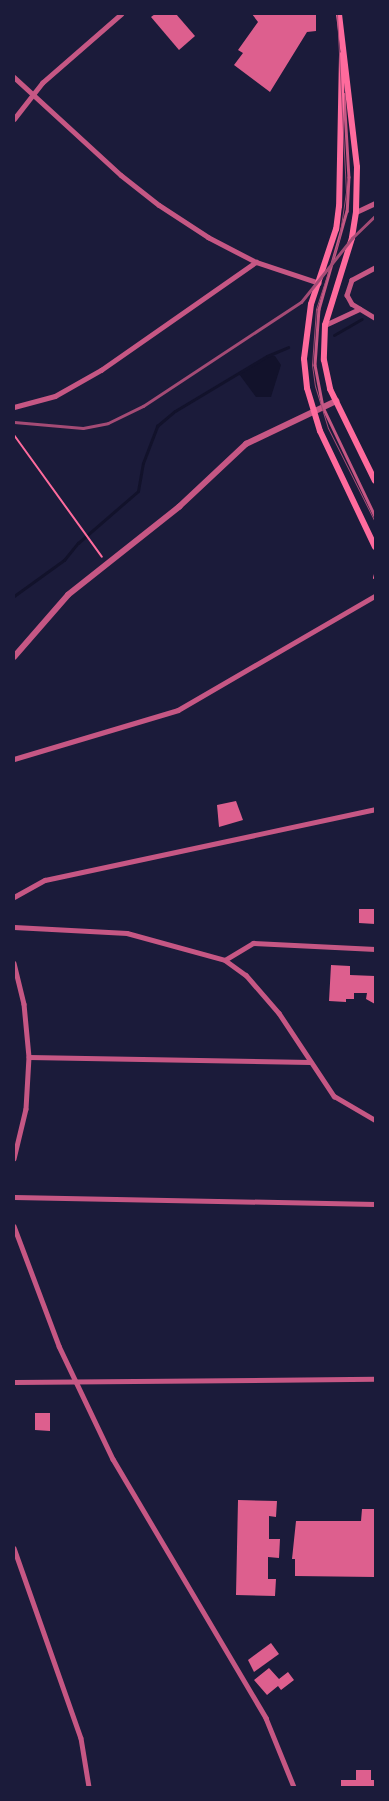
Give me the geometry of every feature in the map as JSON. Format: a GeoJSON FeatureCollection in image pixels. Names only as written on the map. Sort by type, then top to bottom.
{"type":"FeatureCollection","features":[{"type":"Feature","properties":{"kind":"main road"},"geometry":{"type":"LineString","coordinates":[[339,14],[342,55],[357,167],[356,212],[352,238],[325,325],[324,360],[336,401],[375,481]]}},
{"type":"Feature","properties":{"kind":"main road"},"geometry":{"type":"LineString","coordinates":[[342,55],[339,206],[336,229],[319,283],[304,341],[305,373],[314,412],[326,449],[375,547]]}},
{"type":"Feature","properties":{"kind":"street"},"geometry":{"type":"LineString","coordinates":[[14,119],[33,98],[42,83],[121,14]]}},
{"type":"Feature","properties":{"kind":"street"},"geometry":{"type":"LineString","coordinates":[[14,77],[33,98],[159,204],[208,237],[256,262],[319,283]]}},
{"type":"Feature","properties":{"kind":"street"},"geometry":{"type":"LineString","coordinates":[[356,212],[375,203]]}},
{"type":"Feature","properties":{"kind":"street"},"geometry":{"type":"LineString","coordinates":[[14,407],[54,396],[101,370],[256,262]]}},
{"type":"Feature","properties":{"kind":"street"},"geometry":{"type":"LineString","coordinates":[[375,268],[355,278],[348,289],[349,299],[359,309],[375,318]]}},
{"type":"Feature","properties":{"kind":"street"},"geometry":{"type":"LineString","coordinates":[[325,325],[359,309]]}},
{"type":"Feature","properties":{"kind":"street"},"geometry":{"type":"LineString","coordinates":[[14,657],[68,595],[179,507],[246,444],[336,401]]}},
{"type":"Feature","properties":{"kind":"street"},"geometry":{"type":"LineString","coordinates":[[14,759],[56,749],[178,710],[375,596]]}},
{"type":"Feature","properties":{"kind":"street"},"geometry":{"type":"LineString","coordinates":[[14,897],[45,880],[375,809]]}},
{"type":"Feature","properties":{"kind":"street"},"geometry":{"type":"LineString","coordinates":[[14,927],[127,933],[224,960],[246,975],[279,1014],[310,1062],[341,1103],[375,1120]]}},
{"type":"Feature","properties":{"kind":"street"},"geometry":{"type":"LineString","coordinates":[[224,960],[253,943],[375,949]]}},
{"type":"Feature","properties":{"kind":"street"},"geometry":{"type":"LineString","coordinates":[[14,963],[24,1004],[30,1057],[26,1109],[14,1159]]}},
{"type":"Feature","properties":{"kind":"street"},"geometry":{"type":"LineString","coordinates":[[30,1057],[310,1062]]}},
{"type":"Feature","properties":{"kind":"street"},"geometry":{"type":"LineString","coordinates":[[14,1197],[375,1204]]}},
{"type":"Feature","properties":{"kind":"street"},"geometry":{"type":"LineString","coordinates":[[14,1226],[77,1382],[113,1459],[266,1718],[294,1787]]}},
{"type":"Feature","properties":{"kind":"street"},"geometry":{"type":"LineString","coordinates":[[14,1382],[375,1379]]}},
{"type":"Feature","properties":{"kind":"street"},"geometry":{"type":"LineString","coordinates":[[14,1548],[15,1559],[81,1738],[89,1787]]}},
{"type":"Feature","properties":{"kind":"lane"},"geometry":{"type":"LineString","coordinates":[[342,55],[349,194],[342,239],[316,328],[315,365],[323,407],[375,516]]}},
{"type":"Feature","properties":{"kind":"path"},"geometry":{"type":"LineString","coordinates":[[14,435],[108,565]]}},
{"type":"Feature","properties":{"kind":"path"},"geometry":{"type":"LineString","coordinates":[[374,578],[375,574]]}},
{"type":"Feature","properties":{"kind":"shaded area"},"geometry":{"type":"Polygon","coordinates":[[[267,356],[275,356],[281,365],[271,397],[256,397],[239,374],[267,356]]]}},
{"type":"Feature","properties":{"kind":"building"},"geometry":{"type":"Polygon","coordinates":[[[155,14],[176,14],[195,36],[179,50],[151,17],[155,14]]]}},
{"type":"Feature","properties":{"kind":"building"},"geometry":{"type":"Polygon","coordinates":[[[252,14],[316,14],[316,31],[307,32],[270,92],[234,65],[243,53],[238,50],[258,22],[252,14]]]}},
{"type":"Feature","properties":{"kind":"building"},"geometry":{"type":"Polygon","coordinates":[[[236,801],[243,820],[219,827],[217,805],[236,801]]]}},
{"type":"Feature","properties":{"kind":"building"},"geometry":{"type":"Polygon","coordinates":[[[359,909],[375,909],[375,924],[359,923],[359,909]]]}},
{"type":"Feature","properties":{"kind":"building"},"geometry":{"type":"Polygon","coordinates":[[[331,965],[350,966],[350,975],[375,976],[375,1004],[366,999],[367,993],[354,993],[354,999],[346,999],[346,1002],[329,1001],[331,965]]]}},
{"type":"Feature","properties":{"kind":"building"},"geometry":{"type":"Polygon","coordinates":[[[35,1413],[50,1413],[50,1431],[35,1430],[35,1413]]]}},
{"type":"Feature","properties":{"kind":"building"},"geometry":{"type":"Polygon","coordinates":[[[238,1500],[277,1501],[276,1517],[269,1516],[269,1539],[280,1539],[279,1558],[268,1557],[268,1579],[276,1579],[275,1596],[236,1595],[238,1500]]]}},
{"type":"Feature","properties":{"kind":"building"},"geometry":{"type":"Polygon","coordinates":[[[362,1509],[375,1509],[375,1577],[295,1576],[295,1559],[292,1559],[296,1521],[361,1521],[362,1509]]]}},
{"type":"Feature","properties":{"kind":"building"},"geometry":{"type":"Polygon","coordinates":[[[271,1643],[279,1654],[254,1672],[248,1660],[271,1643]]]}},
{"type":"Feature","properties":{"kind":"building"},"geometry":{"type":"Polygon","coordinates":[[[269,1668],[279,1679],[288,1672],[294,1680],[281,1690],[278,1686],[267,1695],[254,1680],[269,1668]]]}},
{"type":"Feature","properties":{"kind":"building"},"geometry":{"type":"Polygon","coordinates":[[[356,1770],[371,1770],[371,1780],[375,1780],[375,1787],[341,1787],[341,1780],[356,1780],[356,1770]]]}},
{"type":"Feature","properties":{"kind":"waterway"},"geometry":{"type":"LineString","coordinates":[[334,335],[362,319]]}},
{"type":"Feature","properties":{"kind":"waterway"},"geometry":{"type":"LineString","coordinates":[[14,596],[64,560],[78,543],[138,491],[143,463],[157,426],[175,411],[267,356],[288,347]]}},
{"type":"Feature","properties":{"kind":"tram line"},"geometry":{"type":"LineString","coordinates":[[337,14],[346,192],[339,239],[316,309],[312,365],[315,386],[328,428],[375,522]]}},
{"type":"Feature","properties":{"kind":"railway"},"geometry":{"type":"LineString","coordinates":[[14,422],[83,428],[108,423],[143,406],[301,302],[352,238],[375,216]]}}]}
